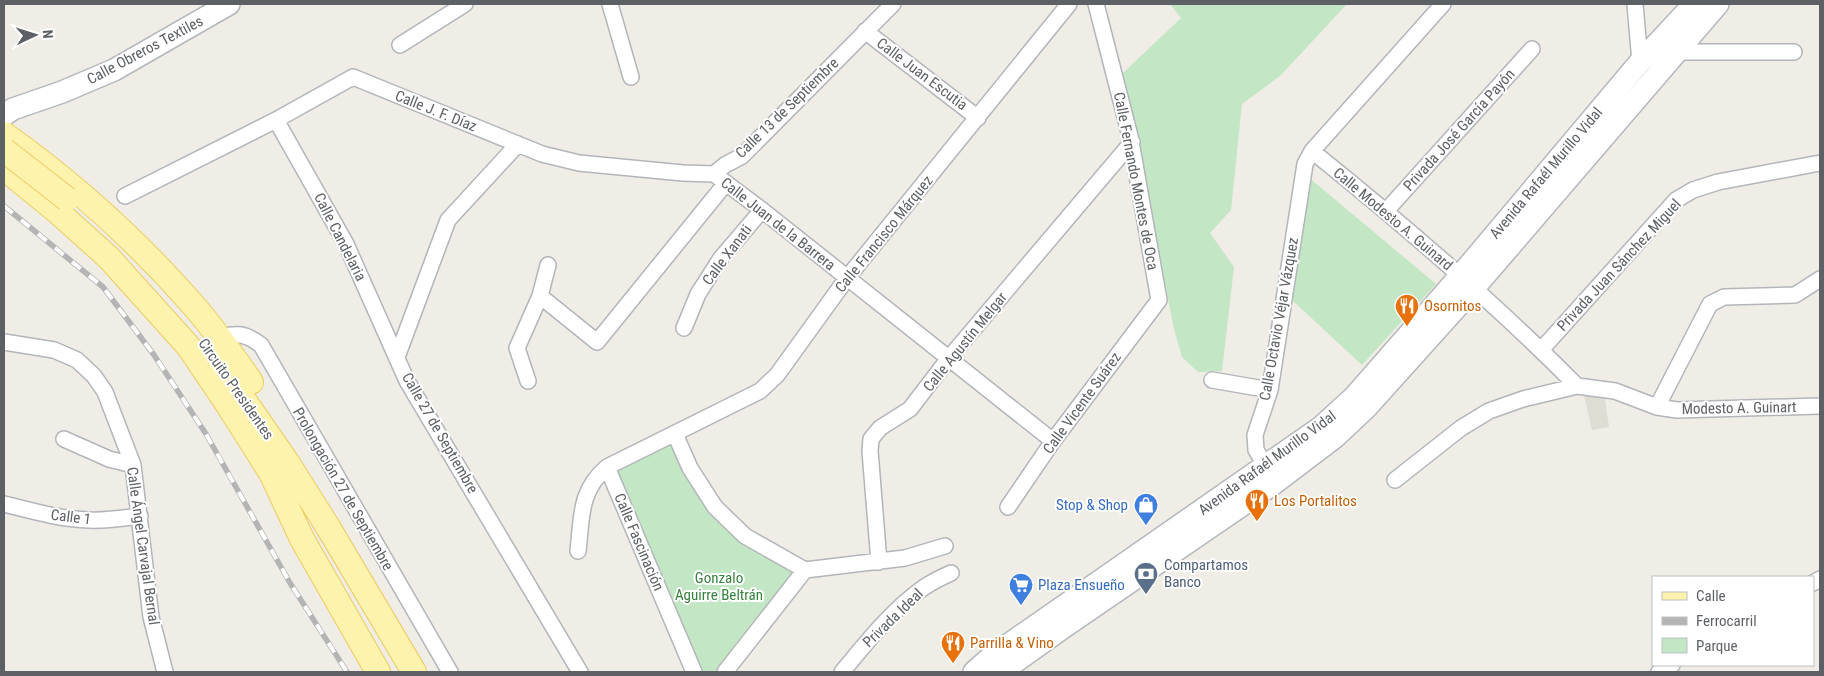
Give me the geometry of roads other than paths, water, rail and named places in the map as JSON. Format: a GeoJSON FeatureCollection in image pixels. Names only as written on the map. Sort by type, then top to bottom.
{"type":"FeatureCollection","features":[{"type":"Feature","properties":{"kind":"main road","name":"Calle Obreros Textiles"},"geometry":{"type":"LineString","coordinates":[[4,115],[13,109],[62,92],[114,70],[229,4]]}},
{"type":"Feature","properties":{"kind":"main road","name":"Avenida Rafaél Murillo Vidal"},"geometry":{"type":"LineString","coordinates":[[974,672],[992,656],[1270,474],[1334,438],[1367,407],[1640,62],[1694,4]]}},
{"type":"Feature","properties":{"kind":"main road","name":"Avenida Rafaél Murillo Vidal"},"geometry":{"type":"LineString","coordinates":[[1467,282],[1677,52],[1718,4]]}},
{"type":"Feature","properties":{"kind":"main road"},"geometry":{"type":"LineString","coordinates":[[4,134],[93,204],[126,235],[194,306],[219,337],[253,386],[296,456],[328,527]]}},
{"type":"Feature","properties":{"kind":"main road"},"geometry":{"type":"LineString","coordinates":[[4,151],[14,148],[29,152]]}},
{"type":"Feature","properties":{"kind":"main road","name":"Circuito Presidentes"},"geometry":{"type":"LineString","coordinates":[[4,151],[63,206],[161,290],[201,338],[252,410],[328,527],[413,670]]}},
{"type":"Feature","properties":{"kind":"main road","name":"Circuito Presidentes"},"geometry":{"type":"LineString","coordinates":[[4,168],[63,206],[189,347],[228,404],[271,473],[302,539],[378,672]]}},
{"type":"Feature","properties":{"kind":"main road"},"geometry":{"type":"LineString","coordinates":[[4,183],[101,266],[140,306],[180,354],[220,411],[302,539]]}},
{"type":"Feature","properties":{"kind":"main road","name":"Avenida Rafaél Murillo Vidal"},"geometry":{"type":"LineString","coordinates":[[1002,672],[1270,474]]}},
{"type":"Feature","properties":{"kind":"street"},"geometry":{"type":"LineString","coordinates":[[400,45],[465,4]]}},
{"type":"Feature","properties":{"kind":"street"},"geometry":{"type":"LineString","coordinates":[[610,4],[631,77]]}},
{"type":"Feature","properties":{"kind":"street","name":"Calle 13 de Septiembre"},"geometry":{"type":"LineString","coordinates":[[540,296],[597,342],[720,179],[725,165],[742,156],[893,4]]}},
{"type":"Feature","properties":{"kind":"street","name":"Calle Francisco Márquez"},"geometry":{"type":"LineString","coordinates":[[675,434],[760,390],[777,375],[847,278],[1069,4]]}},
{"type":"Feature","properties":{"kind":"street","name":"Calle Fernando Montes de Oca"},"geometry":{"type":"LineString","coordinates":[[1096,4],[1132,142],[1159,300]]}},
{"type":"Feature","properties":{"kind":"street"},"geometry":{"type":"LineString","coordinates":[[1312,151],[1443,4]]}},
{"type":"Feature","properties":{"kind":"street"},"geometry":{"type":"LineString","coordinates":[[1635,4],[1640,62]]}},
{"type":"Feature","properties":{"kind":"street","name":"Calle Juan Escutia"},"geometry":{"type":"LineString","coordinates":[[865,31],[978,118]]}},
{"type":"Feature","properties":{"kind":"street","name":"Privada José García Payón"},"geometry":{"type":"LineString","coordinates":[[1386,211],[1532,49]]}},
{"type":"Feature","properties":{"kind":"street"},"geometry":{"type":"LineString","coordinates":[[1677,52],[1794,52]]}},
{"type":"Feature","properties":{"kind":"street","name":"Calle J. F. Díaz"},"geometry":{"type":"LineString","coordinates":[[276,120],[353,77],[518,144]]}},
{"type":"Feature","properties":{"kind":"street"},"geometry":{"type":"LineString","coordinates":[[125,196],[276,120]]}},
{"type":"Feature","properties":{"kind":"street","name":"Calle Candelaria"},"geometry":{"type":"LineString","coordinates":[[276,120],[346,244],[397,357]]}},
{"type":"Feature","properties":{"kind":"street","name":"Calle Agustín Melgar"},"geometry":{"type":"LineString","coordinates":[[879,562],[870,452],[871,439],[880,428],[910,410],[949,358],[1132,142]]}},
{"type":"Feature","properties":{"kind":"street"},"geometry":{"type":"LineString","coordinates":[[518,144],[542,154],[579,163],[683,173],[720,179]]}},
{"type":"Feature","properties":{"kind":"street","name":"Calle 27 de Septiembre"},"geometry":{"type":"LineString","coordinates":[[518,144],[448,220],[397,357],[407,381],[580,672]]}},
{"type":"Feature","properties":{"kind":"street","name":"Calle Modesto A. Guinard"},"geometry":{"type":"LineString","coordinates":[[1312,151],[1386,211],[1467,282],[1577,386]]}},
{"type":"Feature","properties":{"kind":"street","name":"Calle Octavio Véjar Vázquez"},"geometry":{"type":"LineString","coordinates":[[1270,474],[1256,450],[1255,434],[1270,390],[1305,164],[1312,151]]}},
{"type":"Feature","properties":{"kind":"street","name":"Privada Juan Sánchez Miguel"},"geometry":{"type":"LineString","coordinates":[[1541,350],[1676,200],[1693,190],[1718,182],[1820,163]]}},
{"type":"Feature","properties":{"kind":"street","name":"Calle Juan de la Barrera"},"geometry":{"type":"LineString","coordinates":[[720,179],[762,210],[1053,441]]}},
{"type":"Feature","properties":{"kind":"street","name":"Calle Xanati"},"geometry":{"type":"LineString","coordinates":[[684,328],[698,294],[721,258],[762,210]]}},
{"type":"Feature","properties":{"kind":"street"},"geometry":{"type":"LineString","coordinates":[[528,381],[517,348],[540,296],[548,265]]}},
{"type":"Feature","properties":{"kind":"street","name":"Modesto A. Guinart"},"geometry":{"type":"LineString","coordinates":[[1657,407],[1710,304],[1724,297],[1794,295],[1820,279]]}},
{"type":"Feature","properties":{"kind":"street","name":"Calle Vicente Suárez"},"geometry":{"type":"LineString","coordinates":[[1008,507],[1053,441],[1159,300]]}},
{"type":"Feature","properties":{"kind":"street","name":"Prolongación 27 de Septiembre"},"geometry":{"type":"LineString","coordinates":[[219,337],[235,333],[250,337],[261,345],[450,672]]}},
{"type":"Feature","properties":{"kind":"street","name":"Calle Ángel Carvajal Bernal"},"geometry":{"type":"LineString","coordinates":[[4,342],[54,350],[77,360],[105,392],[133,465],[151,617],[166,672]]}},
{"type":"Feature","properties":{"kind":"street"},"geometry":{"type":"LineString","coordinates":[[1212,380],[1270,390]]}},
{"type":"Feature","properties":{"kind":"street","name":"Modesto A. Guinart"},"geometry":{"type":"LineString","coordinates":[[1395,480],[1461,428],[1489,411],[1523,399],[1577,386],[1616,390],[1657,407],[1677,410],[1820,406]]}},
{"type":"Feature","properties":{"kind":"street"},"geometry":{"type":"LineString","coordinates":[[578,551],[587,491],[596,477],[607,467],[675,434],[690,468],[715,507],[745,536],[805,570],[904,558],[945,546]]}},
{"type":"Feature","properties":{"kind":"street"},"geometry":{"type":"LineString","coordinates":[[64,440],[109,459],[133,465]]}},
{"type":"Feature","properties":{"kind":"street","name":"Calle Fascinación"},"geometry":{"type":"LineString","coordinates":[[607,467],[694,672]]}},
{"type":"Feature","properties":{"kind":"street","name":"Calle 1"},"geometry":{"type":"LineString","coordinates":[[4,504],[56,516],[86,520],[140,516]]}},
{"type":"Feature","properties":{"kind":"street"},"geometry":{"type":"LineString","coordinates":[[725,672],[805,570]]}},
{"type":"Feature","properties":{"kind":"street","name":"Privada Ideal"},"geometry":{"type":"LineString","coordinates":[[842,672],[876,631],[900,606],[925,586],[951,573]]}},
{"type":"Feature","properties":{"kind":"street"},"geometry":{"type":"LineString","coordinates":[[1659,672],[1670,666]]}},
{"type":"Feature","properties":{"kind":"railway"},"geometry":{"type":"LineString","coordinates":[[4,206],[103,287],[154,355],[206,434],[290,583],[347,672]]}},
{"type":"Feature","properties":{"kind":"place","name":"Osornitos"},"geometry":{"type":"Point","coordinates":[1407,327]}},
{"type":"Feature","properties":{"kind":"place","name":"Los Portalitos"},"geometry":{"type":"Point","coordinates":[1257,522]}},
{"type":"Feature","properties":{"kind":"place","name":"Stop & Shop"},"geometry":{"type":"Point","coordinates":[1146,526]}},
{"type":"Feature","properties":{"kind":"place","name":"Compartamos Banco"},"geometry":{"type":"Point","coordinates":[1146,595]}},
{"type":"Feature","properties":{"kind":"place","name":"Plaza Ensueño"},"geometry":{"type":"Point","coordinates":[1021,606]}},
{"type":"Feature","properties":{"kind":"place","name":"Parrilla & Vino"},"geometry":{"type":"Point","coordinates":[953,664]}},
{"type":"Feature","properties":{"kind":"park label","name":"Gonzalo Aguirre Beltrán"},"geometry":{"type":"Point","coordinates":[719,586]}}]}
